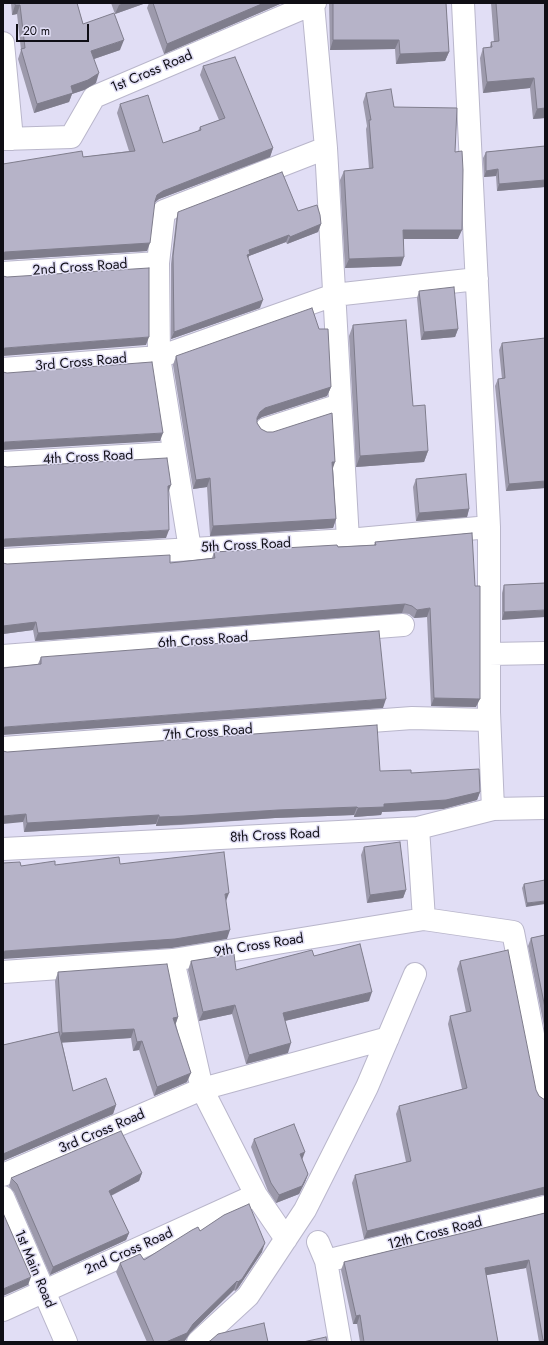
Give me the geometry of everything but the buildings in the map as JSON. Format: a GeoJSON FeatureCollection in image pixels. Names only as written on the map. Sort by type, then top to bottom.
{"type":"FeatureCollection","features":[{"type":"Feature","properties":{"kind":"street"},"geometry":{"type":"LineString","coordinates":[[314,3],[326,148],[348,540]]}},
{"type":"Feature","properties":{"kind":"street","name":"1st Cross Road"},"geometry":{"type":"LineString","coordinates":[[8,139],[71,137],[94,96],[314,3]]}},
{"type":"Feature","properties":{"kind":"street"},"geometry":{"type":"LineString","coordinates":[[463,3],[489,527],[489,720],[493,810]]}},
{"type":"Feature","properties":{"kind":"street"},"geometry":{"type":"LineString","coordinates":[[3,43],[8,139]]}},
{"type":"Feature","properties":{"kind":"street"},"geometry":{"type":"LineString","coordinates":[[190,549],[173,453],[159,357],[158,262],[164,211],[326,148]]}},
{"type":"Feature","properties":{"kind":"street","name":"2nd Cross Road"},"geometry":{"type":"LineString","coordinates":[[3,273],[158,262]]}},
{"type":"Feature","properties":{"kind":"street","name":"3rd Cross Road"},"geometry":{"type":"LineString","coordinates":[[3,369],[159,357],[334,295],[477,279]]}},
{"type":"Feature","properties":{"kind":"street"},"geometry":{"type":"LineString","coordinates":[[266,429],[340,405]]}},
{"type":"Feature","properties":{"kind":"street","name":"4th Cross Road"},"geometry":{"type":"LineString","coordinates":[[3,463],[173,453]]}},
{"type":"Feature","properties":{"kind":"street","name":"5th Cross Road"},"geometry":{"type":"LineString","coordinates":[[3,560],[348,540],[489,527]]}},
{"type":"Feature","properties":{"kind":"street","name":"6th Cross Road"},"geometry":{"type":"LineString","coordinates":[[3,656],[403,625]]}},
{"type":"Feature","properties":{"kind":"street"},"geometry":{"type":"LineString","coordinates":[[489,654],[545,654]]}},
{"type":"Feature","properties":{"kind":"street","name":"7th Cross Road"},"geometry":{"type":"LineString","coordinates":[[3,748],[412,718],[489,720]]}},
{"type":"Feature","properties":{"kind":"street","name":"8th Cross Road"},"geometry":{"type":"LineString","coordinates":[[3,849],[418,828],[493,810],[545,808]]}},
{"type":"Feature","properties":{"kind":"street"},"geometry":{"type":"LineString","coordinates":[[418,828],[424,919]]}},
{"type":"Feature","properties":{"kind":"street","name":"9th Cross Road"},"geometry":{"type":"LineString","coordinates":[[3,972],[173,960],[424,919],[513,932],[545,1096]]}},
{"type":"Feature","properties":{"kind":"street"},"geometry":{"type":"LineString","coordinates":[[173,960],[202,1089],[256,1195],[286,1239]]}},
{"type":"Feature","properties":{"kind":"street"},"geometry":{"type":"LineString","coordinates":[[198,1342],[248,1296],[309,1203],[367,1087],[416,974]]}},
{"type":"Feature","properties":{"kind":"street","name":"3rd Cross Road"},"geometry":{"type":"LineString","coordinates":[[3,1175],[202,1089],[388,1038]]}},
{"type":"Feature","properties":{"kind":"street","name":"2nd Cross Road"},"geometry":{"type":"LineString","coordinates":[[3,1310],[256,1195]]}},
{"type":"Feature","properties":{"kind":"street","name":"1st Main Road"},"geometry":{"type":"LineString","coordinates":[[3,1197],[66,1342]]}},
{"type":"Feature","properties":{"kind":"street","name":"12th Cross Road"},"geometry":{"type":"LineString","coordinates":[[340,1342],[322,1252],[545,1207]]}}]}
